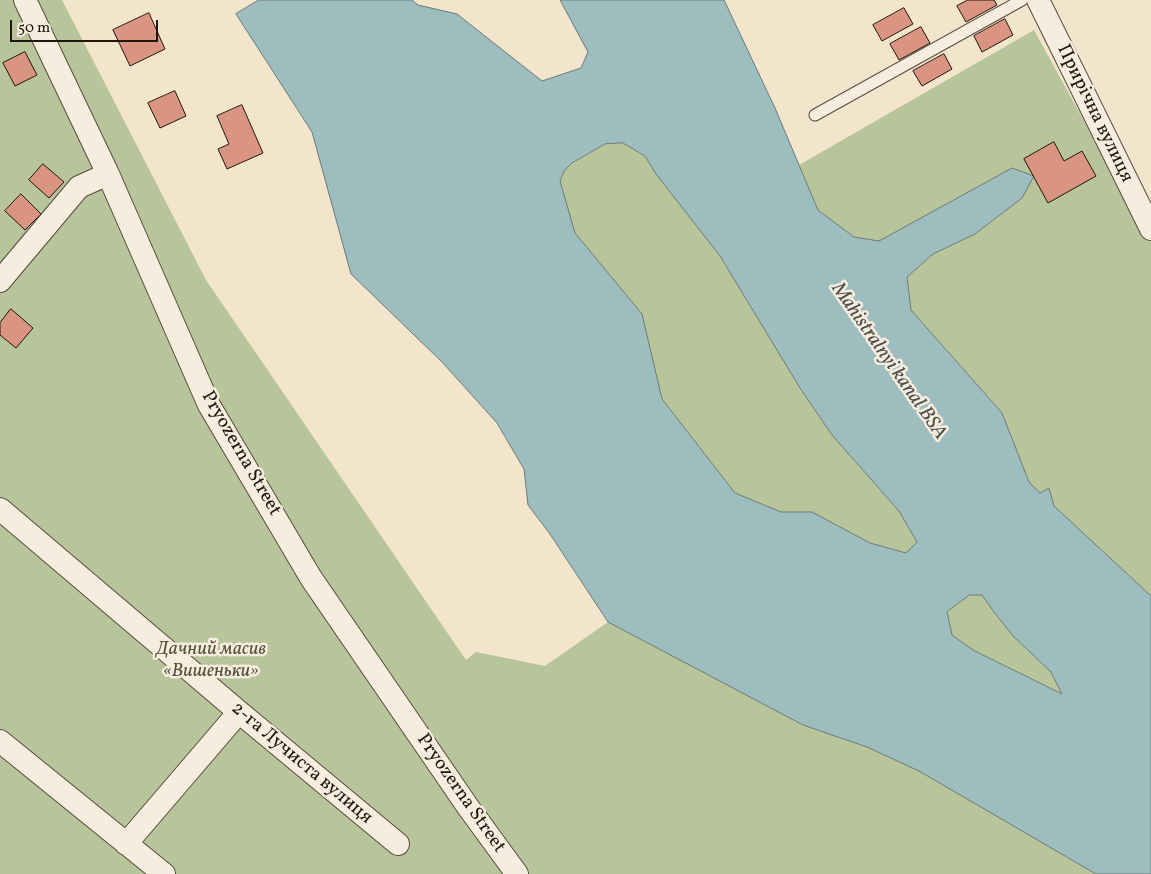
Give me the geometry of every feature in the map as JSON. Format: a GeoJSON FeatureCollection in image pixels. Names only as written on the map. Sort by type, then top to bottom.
{"type":"FeatureCollection","features":[{"type":"Feature","properties":{"kind":"street","name":"Pryozerna Street"},"geometry":{"type":"LineString","coordinates":[[25,0],[108,174],[205,396],[219,421],[311,578],[516,874]]}},
{"type":"Feature","properties":{"kind":"street","name":"Прирічна вулиця"},"geometry":{"type":"LineString","coordinates":[[1038,0],[1151,229]]}},
{"type":"Feature","properties":{"kind":"street"},"geometry":{"type":"LineString","coordinates":[[0,282],[79,187],[108,174]]}},
{"type":"Feature","properties":{"kind":"street","name":"2-га Лучиста вулиця"},"geometry":{"type":"LineString","coordinates":[[0,509],[238,712],[398,844]]}},
{"type":"Feature","properties":{"kind":"street"},"geometry":{"type":"LineString","coordinates":[[126,844],[238,712]]}},
{"type":"Feature","properties":{"kind":"street"},"geometry":{"type":"LineString","coordinates":[[0,741],[164,874]]}},
{"type":"Feature","properties":{"kind":"lane"},"geometry":{"type":"LineString","coordinates":[[815,115],[1022,0]]}},
{"type":"Feature","properties":{"kind":"green space","name":"Дачний масив «Вишеньки»"},"geometry":{"type":"Polygon","coordinates":[[[0,0],[62,0],[206,280],[466,660],[476,652],[545,666],[608,622],[803,725],[867,747],[919,771],[1095,873],[0,874],[0,0]]]}},
{"type":"Feature","properties":{"kind":"green space"},"geometry":{"type":"Polygon","coordinates":[[[1034,30],[1151,243],[1151,596],[1054,506],[1049,488],[1040,493],[1029,482],[1002,413],[911,310],[907,277],[933,254],[975,234],[1022,198],[1034,176],[1012,168],[879,241],[854,237],[818,210],[799,165],[1034,30]]]}},
{"type":"Feature","properties":{"kind":"green space"},"geometry":{"type":"Polygon","coordinates":[[[623,143],[645,156],[656,174],[720,256],[800,388],[832,435],[899,511],[917,542],[907,553],[870,543],[812,512],[781,512],[735,493],[662,399],[642,314],[573,231],[560,181],[564,171],[573,163],[605,144],[623,143]]]}},
{"type":"Feature","properties":{"kind":"green space"},"geometry":{"type":"Polygon","coordinates":[[[970,595],[982,595],[1013,636],[1051,672],[1063,694],[973,650],[952,635],[947,612],[970,595]]]}},
{"type":"Feature","properties":{"kind":"water","name":"Mahistralnyi kanal BSA"},"geometry":{"type":"Polygon","coordinates":[[[259,0],[412,0],[418,5],[457,14],[542,81],[581,68],[588,52],[560,0],[724,0],[775,108],[818,210],[854,237],[879,241],[1012,168],[1034,176],[1022,198],[975,234],[933,254],[907,277],[911,310],[1002,413],[1029,482],[1040,493],[1049,488],[1054,506],[1151,596],[1151,874],[1096,874],[919,771],[867,747],[803,725],[608,622],[550,534],[528,505],[524,469],[497,423],[442,362],[351,274],[312,132],[236,14],[259,0]],[[623,143],[605,144],[572,163],[564,171],[560,181],[575,233],[642,314],[662,399],[735,493],[781,512],[812,512],[870,543],[906,553],[917,542],[899,511],[832,435],[800,388],[720,256],[656,174],[645,156],[623,143]],[[970,595],[947,612],[952,635],[973,650],[1062,694],[1051,672],[1013,636],[982,595],[970,595]]]}},
{"type":"Feature","properties":{"kind":"building"},"geometry":{"type":"Polygon","coordinates":[[[968,0],[994,0],[997,5],[966,22],[957,6],[968,0]]]}},
{"type":"Feature","properties":{"kind":"building"},"geometry":{"type":"Polygon","coordinates":[[[904,8],[913,24],[882,41],[873,25],[904,8]]]}},
{"type":"Feature","properties":{"kind":"building"},"geometry":{"type":"Polygon","coordinates":[[[149,13],[165,49],[130,66],[113,30],[149,13]]]}},
{"type":"Feature","properties":{"kind":"building"},"geometry":{"type":"Polygon","coordinates":[[[1005,19],[1013,35],[982,52],[974,36],[1005,19]]]}},
{"type":"Feature","properties":{"kind":"building"},"geometry":{"type":"Polygon","coordinates":[[[921,27],[930,43],[899,60],[890,44],[921,27]]]}},
{"type":"Feature","properties":{"kind":"building"},"geometry":{"type":"Polygon","coordinates":[[[25,52],[37,75],[15,86],[3,63],[25,52]]]}},
{"type":"Feature","properties":{"kind":"building"},"geometry":{"type":"Polygon","coordinates":[[[944,54],[952,69],[922,86],[913,71],[944,54]]]}},
{"type":"Feature","properties":{"kind":"building"},"geometry":{"type":"Polygon","coordinates":[[[175,91],[186,116],[160,128],[148,103],[175,91]]]}},
{"type":"Feature","properties":{"kind":"building"},"geometry":{"type":"Polygon","coordinates":[[[242,105],[263,153],[227,169],[218,149],[229,144],[217,116],[242,105]]]}},
{"type":"Feature","properties":{"kind":"building"},"geometry":{"type":"Polygon","coordinates":[[[1054,142],[1064,161],[1082,151],[1096,176],[1048,203],[1024,159],[1054,142]]]}},
{"type":"Feature","properties":{"kind":"building"},"geometry":{"type":"Polygon","coordinates":[[[43,164],[64,182],[49,198],[29,180],[43,164]]]}},
{"type":"Feature","properties":{"kind":"building"},"geometry":{"type":"Polygon","coordinates":[[[21,194],[41,214],[25,230],[5,211],[21,194]]]}},
{"type":"Feature","properties":{"kind":"building"},"geometry":{"type":"Polygon","coordinates":[[[11,309],[33,328],[16,348],[0,335],[0,323],[11,309]]]}}]}
